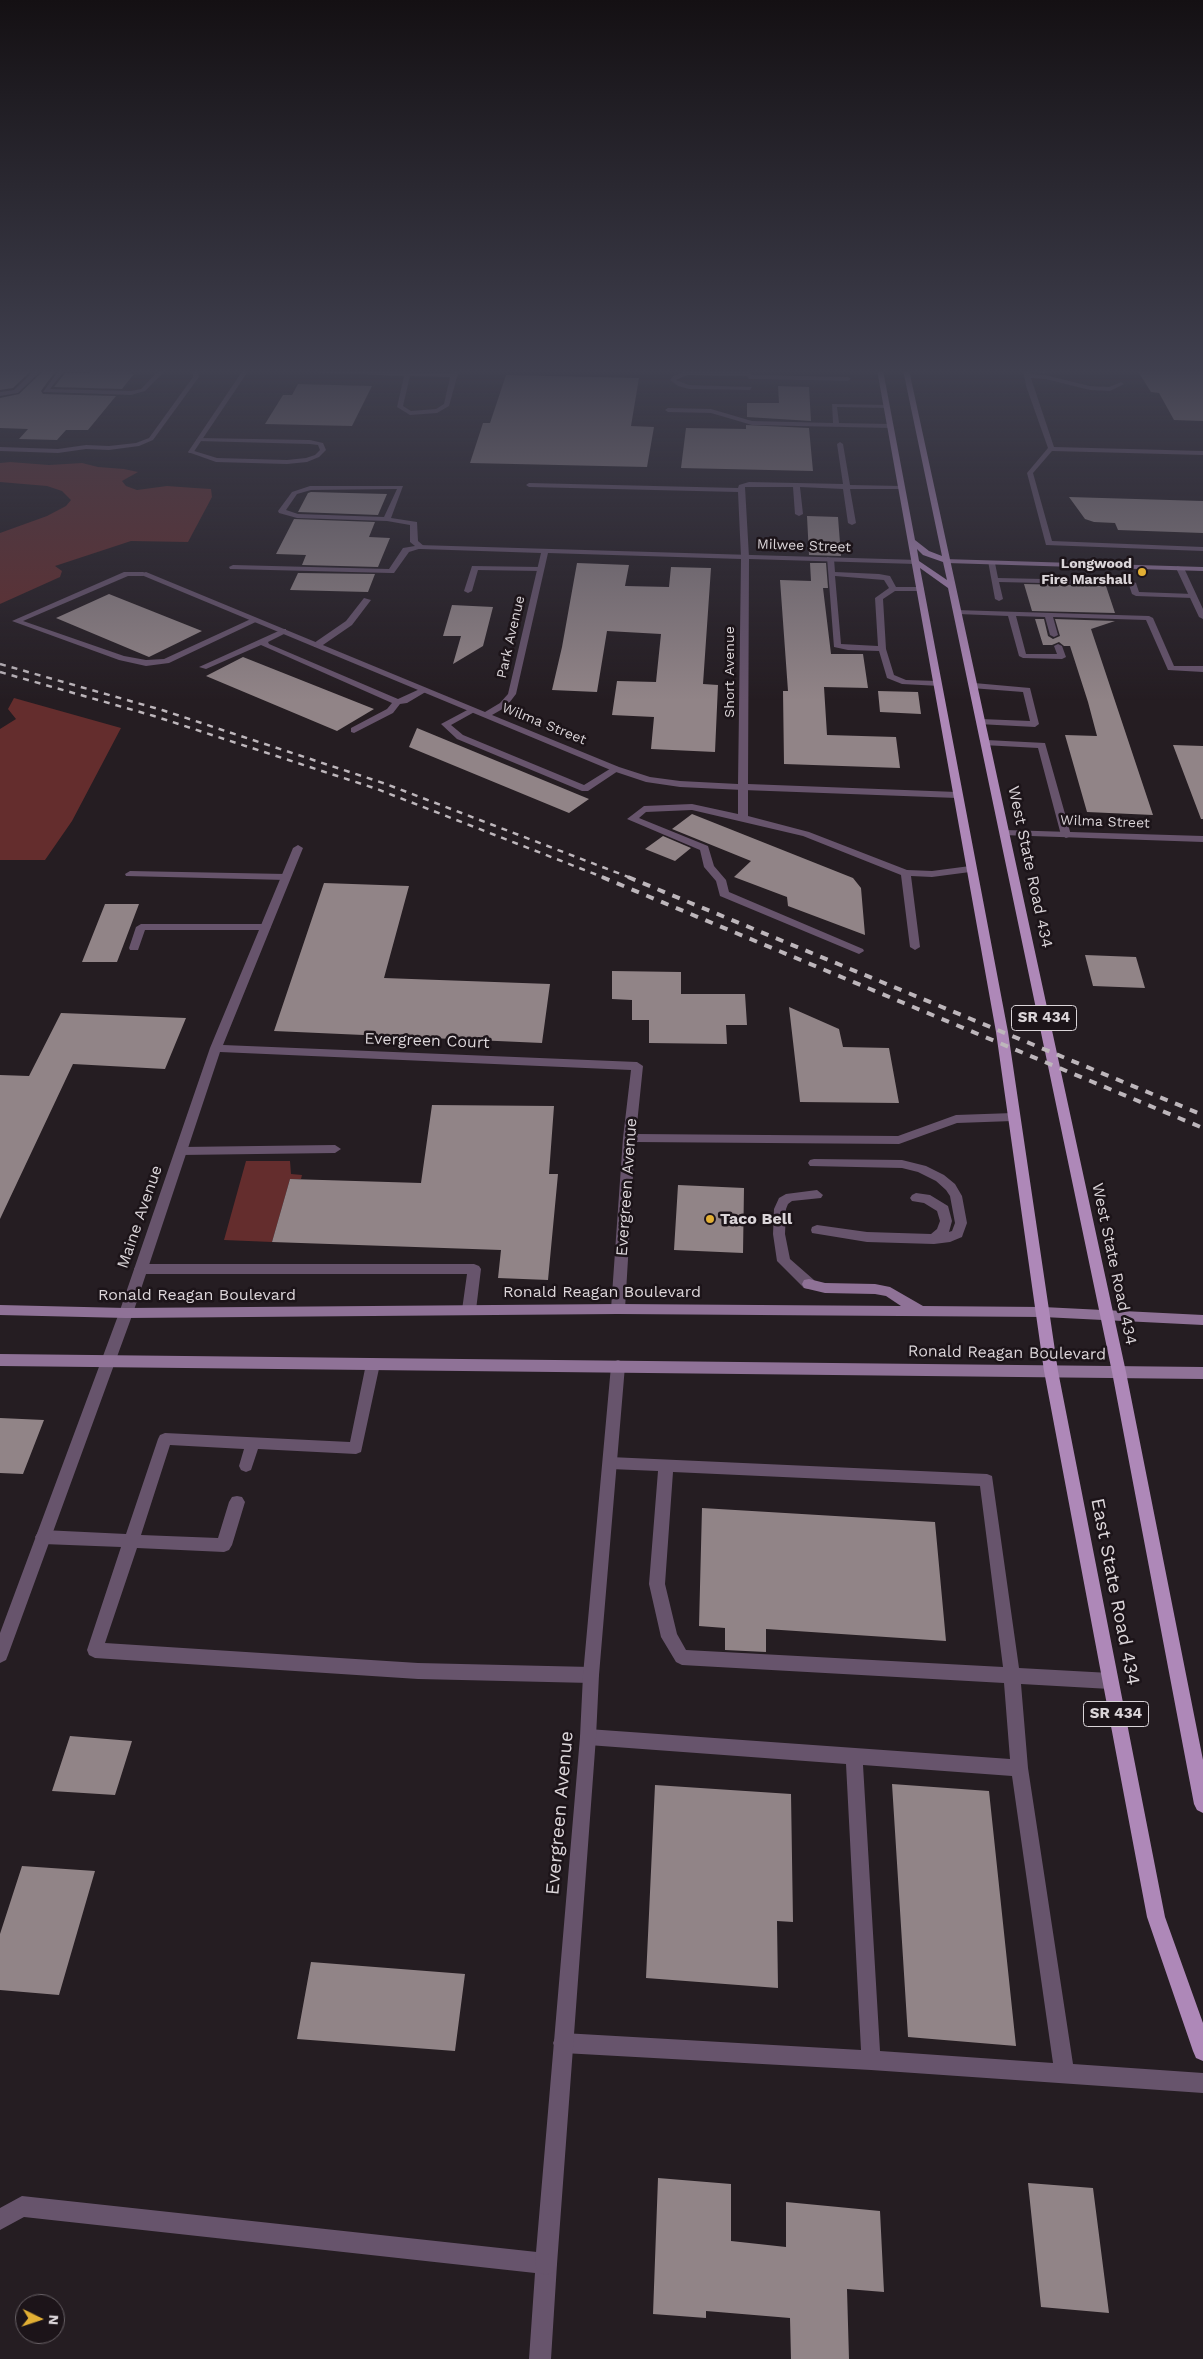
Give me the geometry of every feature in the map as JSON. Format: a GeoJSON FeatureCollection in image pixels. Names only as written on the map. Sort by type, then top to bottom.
{"type":"FeatureCollection","features":[{"type":"Feature","properties":{"kind":"main road","name":"SR 434"},"geometry":{"type":"LineString","coordinates":[[900,480],[970,869],[1002,1032],[1051,1371]]}},
{"type":"Feature","properties":{"kind":"main road","name":"West State Road 434"},"geometry":{"type":"LineString","coordinates":[[930,480],[1119,1372]]}},
{"type":"Feature","properties":{"kind":"main road"},"geometry":{"type":"LineString","coordinates":[[912,541],[926,553],[947,561],[1203,569]]}},
{"type":"Feature","properties":{"kind":"main road"},"geometry":{"type":"LineString","coordinates":[[916,562],[952,587]]}},
{"type":"Feature","properties":{"kind":"main road"},"geometry":{"type":"LineString","coordinates":[[809,1284],[825,1288],[875,1289],[890,1292],[920,1311]]}},
{"type":"Feature","properties":{"kind":"main road","name":"Ronald Reagan Boulevard"},"geometry":{"type":"LineString","coordinates":[[0,1310],[126,1312],[618,1309],[1043,1312],[1203,1320]]}},
{"type":"Feature","properties":{"kind":"main road","name":"Ronald Reagan Boulevard"},"geometry":{"type":"LineString","coordinates":[[0,1360],[1203,1373]]}},
{"type":"Feature","properties":{"kind":"main road","name":"East State Road 434"},"geometry":{"type":"LineString","coordinates":[[1051,1371],[1156,1917],[1203,2051]]}},
{"type":"Feature","properties":{"kind":"main road","name":"SR 434"},"geometry":{"type":"LineString","coordinates":[[1119,1372],[1200,1775],[1203,1804]]}},
{"type":"Feature","properties":{"kind":"street"},"geometry":{"type":"LineString","coordinates":[[846,480],[852,523]]}},
{"type":"Feature","properties":{"kind":"street"},"geometry":{"type":"LineString","coordinates":[[1032,480],[1049,543],[1203,549]]}},
{"type":"Feature","properties":{"kind":"street"},"geometry":{"type":"LineString","coordinates":[[530,485],[741,490],[741,486],[749,484],[902,488]]}},
{"type":"Feature","properties":{"kind":"street"},"geometry":{"type":"LineString","coordinates":[[796,485],[798,514]]}},
{"type":"Feature","properties":{"kind":"street"},"geometry":{"type":"LineString","coordinates":[[387,519],[401,487],[310,488],[294,493],[282,511],[297,516],[387,519],[414,524],[414,542],[421,547]]}},
{"type":"Feature","properties":{"kind":"street","name":"Short Avenue"},"geometry":{"type":"LineString","coordinates":[[741,490],[744,557],[743,818]]}},
{"type":"Feature","properties":{"kind":"street"},"geometry":{"type":"LineString","coordinates":[[233,567],[391,571],[406,550],[421,547]]}},
{"type":"Feature","properties":{"kind":"street","name":"Milwee Street"},"geometry":{"type":"LineString","coordinates":[[421,547],[916,562]]}},
{"type":"Feature","properties":{"kind":"street","name":"Park Avenue"},"geometry":{"type":"LineString","coordinates":[[485,715],[503,705],[512,694],[545,551]]}},
{"type":"Feature","properties":{"kind":"street"},"geometry":{"type":"LineString","coordinates":[[830,560],[837,645],[848,648],[882,649]]}},
{"type":"Feature","properties":{"kind":"street"},"geometry":{"type":"LineString","coordinates":[[991,563],[999,599]]}},
{"type":"Feature","properties":{"kind":"street"},"geometry":{"type":"LineString","coordinates":[[468,592],[475,568],[540,569]]}},
{"type":"Feature","properties":{"kind":"street"},"geometry":{"type":"LineString","coordinates":[[1180,568],[1203,617]]}},
{"type":"Feature","properties":{"kind":"street","name":"Wilma Street"},"geometry":{"type":"LineString","coordinates":[[256,620],[166,661],[146,663],[122,658],[16,621],[127,574],[143,574],[256,620],[283,631],[317,645],[616,769],[650,780],[680,784],[957,795]]}},
{"type":"Feature","properties":{"kind":"street"},"geometry":{"type":"LineString","coordinates":[[831,574],[879,576],[887,578],[893,589]]}},
{"type":"Feature","properties":{"kind":"street"},"geometry":{"type":"LineString","coordinates":[[995,580],[1132,583],[1136,594],[1193,596]]}},
{"type":"Feature","properties":{"kind":"street"},"geometry":{"type":"LineString","coordinates":[[920,589],[893,589],[879,598],[882,649],[890,676],[905,682],[937,684]]}},
{"type":"Feature","properties":{"kind":"street"},"geometry":{"type":"LineString","coordinates":[[317,645],[349,623],[367,600]]}},
{"type":"Feature","properties":{"kind":"street"},"geometry":{"type":"LineString","coordinates":[[958,612],[1149,618],[1171,668],[1203,669]]}},
{"type":"Feature","properties":{"kind":"street"},"geometry":{"type":"LineString","coordinates":[[1011,614],[1023,656],[1062,657],[1058,646]]}},
{"type":"Feature","properties":{"kind":"street"},"geometry":{"type":"LineString","coordinates":[[1048,615],[1054,635]]}},
{"type":"Feature","properties":{"kind":"street"},"geometry":{"type":"LineString","coordinates":[[202,667],[283,631]]}},
{"type":"Feature","properties":{"kind":"street"},"geometry":{"type":"LineString","coordinates":[[264,641],[264,645],[398,702],[404,701],[425,690]]}},
{"type":"Feature","properties":{"kind":"street"},"geometry":{"type":"LineString","coordinates":[[974,686],[1027,690],[1035,724],[981,722]]}},
{"type":"Feature","properties":{"kind":"street"},"geometry":{"type":"LineString","coordinates":[[354,730],[390,711],[398,702]]}},
{"type":"Feature","properties":{"kind":"street"},"geometry":{"type":"LineString","coordinates":[[474,710],[445,724],[460,737],[585,788],[616,769]]}},
{"type":"Feature","properties":{"kind":"street"},"geometry":{"type":"LineString","coordinates":[[986,743],[1042,745],[1066,835]]}},
{"type":"Feature","properties":{"kind":"street"},"geometry":{"type":"LineString","coordinates":[[859,951],[724,894],[721,880],[710,867],[705,848],[632,819],[644,809],[692,807],[806,834],[906,873],[932,874],[970,869]]}},
{"type":"Feature","properties":{"kind":"street","name":"Wilma Street"},"geometry":{"type":"LineString","coordinates":[[1006,833],[1203,839]]}},
{"type":"Feature","properties":{"kind":"street","name":"Maine Avenue"},"geometry":{"type":"LineString","coordinates":[[0,1654],[141,1270],[216,1048],[298,848]]}},
{"type":"Feature","properties":{"kind":"street"},"geometry":{"type":"LineString","coordinates":[[906,873],[915,947]]}},
{"type":"Feature","properties":{"kind":"street"},"geometry":{"type":"LineString","coordinates":[[130,874],[286,877]]}},
{"type":"Feature","properties":{"kind":"street"},"geometry":{"type":"LineString","coordinates":[[134,948],[141,927],[266,926]]}},
{"type":"Feature","properties":{"kind":"street","name":"Evergreen Court"},"geometry":{"type":"LineString","coordinates":[[216,1048],[636,1066]]}},
{"type":"Feature","properties":{"kind":"street","name":"Evergreen Avenue"},"geometry":{"type":"LineString","coordinates":[[618,1309],[629,1138],[636,1066]]}},
{"type":"Feature","properties":{"kind":"street"},"geometry":{"type":"LineString","coordinates":[[629,1138],[900,1140],[956,1119],[1013,1117]]}},
{"type":"Feature","properties":{"kind":"street"},"geometry":{"type":"LineString","coordinates":[[181,1151],[336,1149]]}},
{"type":"Feature","properties":{"kind":"street"},"geometry":{"type":"LineString","coordinates":[[814,1164],[902,1164],[917,1167],[940,1178],[951,1187],[956,1196],[961,1222],[957,1234],[945,1239],[867,1237],[817,1230]]}},
{"type":"Feature","properties":{"kind":"street"},"geometry":{"type":"LineString","coordinates":[[809,1284],[784,1261],[779,1234],[780,1209],[783,1201],[790,1197],[817,1195]]}},
{"type":"Feature","properties":{"kind":"street"},"geometry":{"type":"LineString","coordinates":[[916,1198],[926,1198],[943,1209],[946,1221],[943,1231],[934,1239]]}},
{"type":"Feature","properties":{"kind":"street"},"geometry":{"type":"LineString","coordinates":[[141,1270],[474,1269],[469,1310]]}},
{"type":"Feature","properties":{"kind":"street"},"geometry":{"type":"LineString","coordinates":[[373,1364],[356,1448],[165,1439],[95,1650],[418,1671],[591,1675]]}},
{"type":"Feature","properties":{"kind":"street","name":"Evergreen Avenue"},"geometry":{"type":"LineString","coordinates":[[540,2359],[588,1737],[591,1675],[618,1366]]}},
{"type":"Feature","properties":{"kind":"street"},"geometry":{"type":"LineString","coordinates":[[246,1466],[253,1443]]}},
{"type":"Feature","properties":{"kind":"street"},"geometry":{"type":"LineString","coordinates":[[610,1463],[987,1480],[1012,1675],[1019,1768],[1064,2074]]}},
{"type":"Feature","properties":{"kind":"street"},"geometry":{"type":"LineString","coordinates":[[666,1465],[657,1584],[669,1637],[682,1658],[1110,1681]]}},
{"type":"Feature","properties":{"kind":"street"},"geometry":{"type":"LineString","coordinates":[[44,1536],[224,1546],[237,1502]]}},
{"type":"Feature","properties":{"kind":"street"},"geometry":{"type":"LineString","coordinates":[[588,1737],[1019,1768]]}},
{"type":"Feature","properties":{"kind":"street"},"geometry":{"type":"LineString","coordinates":[[854,1756],[871,2060]]}},
{"type":"Feature","properties":{"kind":"street"},"geometry":{"type":"LineString","coordinates":[[563,2043],[871,2060],[1203,2083]]}},
{"type":"Feature","properties":{"kind":"street"},"geometry":{"type":"LineString","coordinates":[[0,2220],[22,2206],[546,2264]]}},
{"type":"Feature","properties":{"kind":"shaded area"},"geometry":{"type":"Polygon","coordinates":[[[0,480],[124,480],[122,481],[126,486],[137,490],[167,486],[211,489],[212,497],[188,542],[131,541],[55,566],[62,571],[60,577],[0,604],[0,533],[47,516],[66,506],[71,500],[62,491],[47,486],[0,482],[0,480]]]}},
{"type":"Feature","properties":{"kind":"shaded area"},"geometry":{"type":"Polygon","coordinates":[[[14,698],[121,728],[72,821],[45,860],[0,860],[0,729],[16,719],[8,709],[14,698]]]}},
{"type":"Feature","properties":{"kind":"shaded area"},"geometry":{"type":"Polygon","coordinates":[[[246,1161],[290,1161],[291,1174],[302,1175],[301,1179],[290,1179],[272,1242],[224,1240],[246,1161]]]}},
{"type":"Feature","properties":{"kind":"building"},"geometry":{"type":"Polygon","coordinates":[[[308,493],[387,494],[378,515],[298,512],[308,493]]]}},
{"type":"Feature","properties":{"kind":"building"},"geometry":{"type":"Polygon","coordinates":[[[1069,497],[1203,501],[1203,533],[1118,530],[1115,523],[1094,522],[1085,519],[1069,497]]]}},
{"type":"Feature","properties":{"kind":"building"},"geometry":{"type":"Polygon","coordinates":[[[807,516],[838,517],[841,556],[809,555],[807,516]]]}},
{"type":"Feature","properties":{"kind":"building"},"geometry":{"type":"Polygon","coordinates":[[[294,519],[375,522],[369,537],[390,538],[378,567],[302,565],[306,555],[276,554],[294,519]]]}},
{"type":"Feature","properties":{"kind":"building"},"geometry":{"type":"Polygon","coordinates":[[[577,563],[629,565],[625,586],[669,587],[671,567],[711,568],[703,684],[718,685],[715,752],[651,749],[654,717],[612,715],[617,681],[656,682],[661,634],[607,631],[597,692],[552,690],[562,647],[577,563]]]}},
{"type":"Feature","properties":{"kind":"building"},"geometry":{"type":"Polygon","coordinates":[[[810,563],[826,563],[828,588],[823,588],[831,654],[863,654],[868,688],[824,687],[827,735],[896,737],[900,768],[784,764],[783,691],[788,691],[780,580],[811,581],[810,563]]]}},
{"type":"Feature","properties":{"kind":"building"},"geometry":{"type":"Polygon","coordinates":[[[298,573],[375,574],[368,592],[290,590],[298,573]]]}},
{"type":"Feature","properties":{"kind":"building"},"geometry":{"type":"Polygon","coordinates":[[[1024,584],[1106,586],[1115,613],[1032,611],[1024,584]]]}},
{"type":"Feature","properties":{"kind":"building"},"geometry":{"type":"Polygon","coordinates":[[[109,594],[202,631],[149,657],[56,618],[109,594]]]}},
{"type":"Feature","properties":{"kind":"building"},"geometry":{"type":"Polygon","coordinates":[[[452,605],[493,607],[483,646],[453,664],[461,636],[443,636],[452,605]]]}},
{"type":"Feature","properties":{"kind":"building"},"geometry":{"type":"Polygon","coordinates":[[[1035,619],[1044,619],[1048,636],[1053,639],[1060,636],[1055,619],[1115,621],[1091,629],[1153,815],[1087,812],[1065,735],[1097,736],[1088,702],[1070,646],[1064,646],[1059,642],[1052,645],[1043,645],[1035,619]]]}},
{"type":"Feature","properties":{"kind":"building"},"geometry":{"type":"Polygon","coordinates":[[[243,657],[374,709],[337,731],[206,676],[243,657]]]}},
{"type":"Feature","properties":{"kind":"building"},"geometry":{"type":"Polygon","coordinates":[[[878,691],[918,692],[921,714],[880,712],[878,691]]]}},
{"type":"Feature","properties":{"kind":"building"},"geometry":{"type":"Polygon","coordinates":[[[417,728],[589,799],[569,813],[409,747],[417,728]]]}},
{"type":"Feature","properties":{"kind":"building"},"geometry":{"type":"Polygon","coordinates":[[[1173,745],[1203,746],[1203,819],[1201,819],[1173,745]]]}},
{"type":"Feature","properties":{"kind":"building"},"geometry":{"type":"Polygon","coordinates":[[[692,814],[853,878],[861,888],[865,935],[788,906],[787,897],[734,877],[751,861],[672,829],[692,814]]]}},
{"type":"Feature","properties":{"kind":"building"},"geometry":{"type":"Polygon","coordinates":[[[663,836],[691,848],[675,861],[645,849],[663,836]]]}},
{"type":"Feature","properties":{"kind":"building"},"geometry":{"type":"Polygon","coordinates":[[[324,883],[409,886],[384,978],[550,984],[542,1043],[274,1031],[324,883]]]}},
{"type":"Feature","properties":{"kind":"building"},"geometry":{"type":"Polygon","coordinates":[[[105,904],[139,904],[117,962],[82,962],[105,904]]]}},
{"type":"Feature","properties":{"kind":"building"},"geometry":{"type":"Polygon","coordinates":[[[1085,955],[1136,957],[1145,988],[1093,986],[1085,955]]]}},
{"type":"Feature","properties":{"kind":"building"},"geometry":{"type":"Polygon","coordinates":[[[612,971],[681,972],[681,994],[745,994],[747,1025],[726,1025],[727,1044],[649,1043],[649,1020],[632,1020],[632,1000],[612,999],[612,971]]]}},
{"type":"Feature","properties":{"kind":"building"},"geometry":{"type":"Polygon","coordinates":[[[789,1007],[839,1029],[843,1047],[889,1048],[899,1103],[800,1102],[789,1007]]]}},
{"type":"Feature","properties":{"kind":"building"},"geometry":{"type":"Polygon","coordinates":[[[61,1013],[186,1018],[165,1069],[73,1064],[0,1219],[0,1075],[29,1076],[61,1013]]]}},
{"type":"Feature","properties":{"kind":"building"},"geometry":{"type":"Polygon","coordinates":[[[432,1105],[554,1106],[549,1174],[558,1174],[548,1280],[498,1278],[501,1250],[272,1242],[290,1179],[421,1183],[432,1105]]]}},
{"type":"Feature","properties":{"kind":"building","name":"Taco Bell"},"geometry":{"type":"Polygon","coordinates":[[[678,1185],[744,1188],[743,1253],[674,1250],[678,1185]]]}},
{"type":"Feature","properties":{"kind":"building"},"geometry":{"type":"Polygon","coordinates":[[[0,1418],[44,1420],[23,1474],[0,1473],[0,1418]]]}},
{"type":"Feature","properties":{"kind":"building"},"geometry":{"type":"Polygon","coordinates":[[[702,1508],[935,1522],[946,1641],[766,1629],[766,1652],[725,1650],[725,1628],[699,1626],[702,1508]]]}},
{"type":"Feature","properties":{"kind":"building"},"geometry":{"type":"Polygon","coordinates":[[[70,1736],[132,1741],[115,1795],[52,1791],[70,1736]]]}},
{"type":"Feature","properties":{"kind":"building"},"geometry":{"type":"Polygon","coordinates":[[[892,1784],[989,1791],[1016,2046],[908,2037],[892,1784]]]}},
{"type":"Feature","properties":{"kind":"building"},"geometry":{"type":"Polygon","coordinates":[[[655,1785],[791,1794],[793,1922],[777,1921],[778,1988],[646,1978],[655,1785]]]}},
{"type":"Feature","properties":{"kind":"building"},"geometry":{"type":"Polygon","coordinates":[[[22,1866],[95,1871],[59,1995],[0,1990],[0,1934],[22,1866]]]}},
{"type":"Feature","properties":{"kind":"building"},"geometry":{"type":"Polygon","coordinates":[[[311,1962],[465,1974],[455,2051],[297,2039],[311,1962]]]}},
{"type":"Feature","properties":{"kind":"building"},"geometry":{"type":"Polygon","coordinates":[[[658,2178],[731,2184],[731,2241],[786,2247],[786,2202],[880,2211],[884,2292],[847,2289],[849,2359],[791,2359],[790,2318],[706,2311],[706,2318],[653,2314],[658,2178]]]}},
{"type":"Feature","properties":{"kind":"building"},"geometry":{"type":"Polygon","coordinates":[[[1028,2183],[1093,2188],[1109,2313],[1041,2307],[1028,2183]]]}},
{"type":"Feature","properties":{"kind":"railway"},"geometry":{"type":"LineString","coordinates":[[0,664],[162,710],[386,784],[631,878]]}},
{"type":"Feature","properties":{"kind":"railway"},"geometry":{"type":"LineString","coordinates":[[0,672],[154,716],[377,789],[605,878]]}},
{"type":"Feature","properties":{"kind":"railway"},"geometry":{"type":"LineString","coordinates":[[602,877],[1203,1128]]}},
{"type":"Feature","properties":{"kind":"railway"},"geometry":{"type":"LineString","coordinates":[[628,877],[1203,1115]]}},
{"type":"Feature","properties":{"kind":"place","name":"Longwood Fire Marshall"},"geometry":{"type":"Point","coordinates":[1142,572]}},
{"type":"Feature","properties":{"kind":"place","name":"Taco Bell"},"geometry":{"type":"Point","coordinates":[710,1219]}}]}
